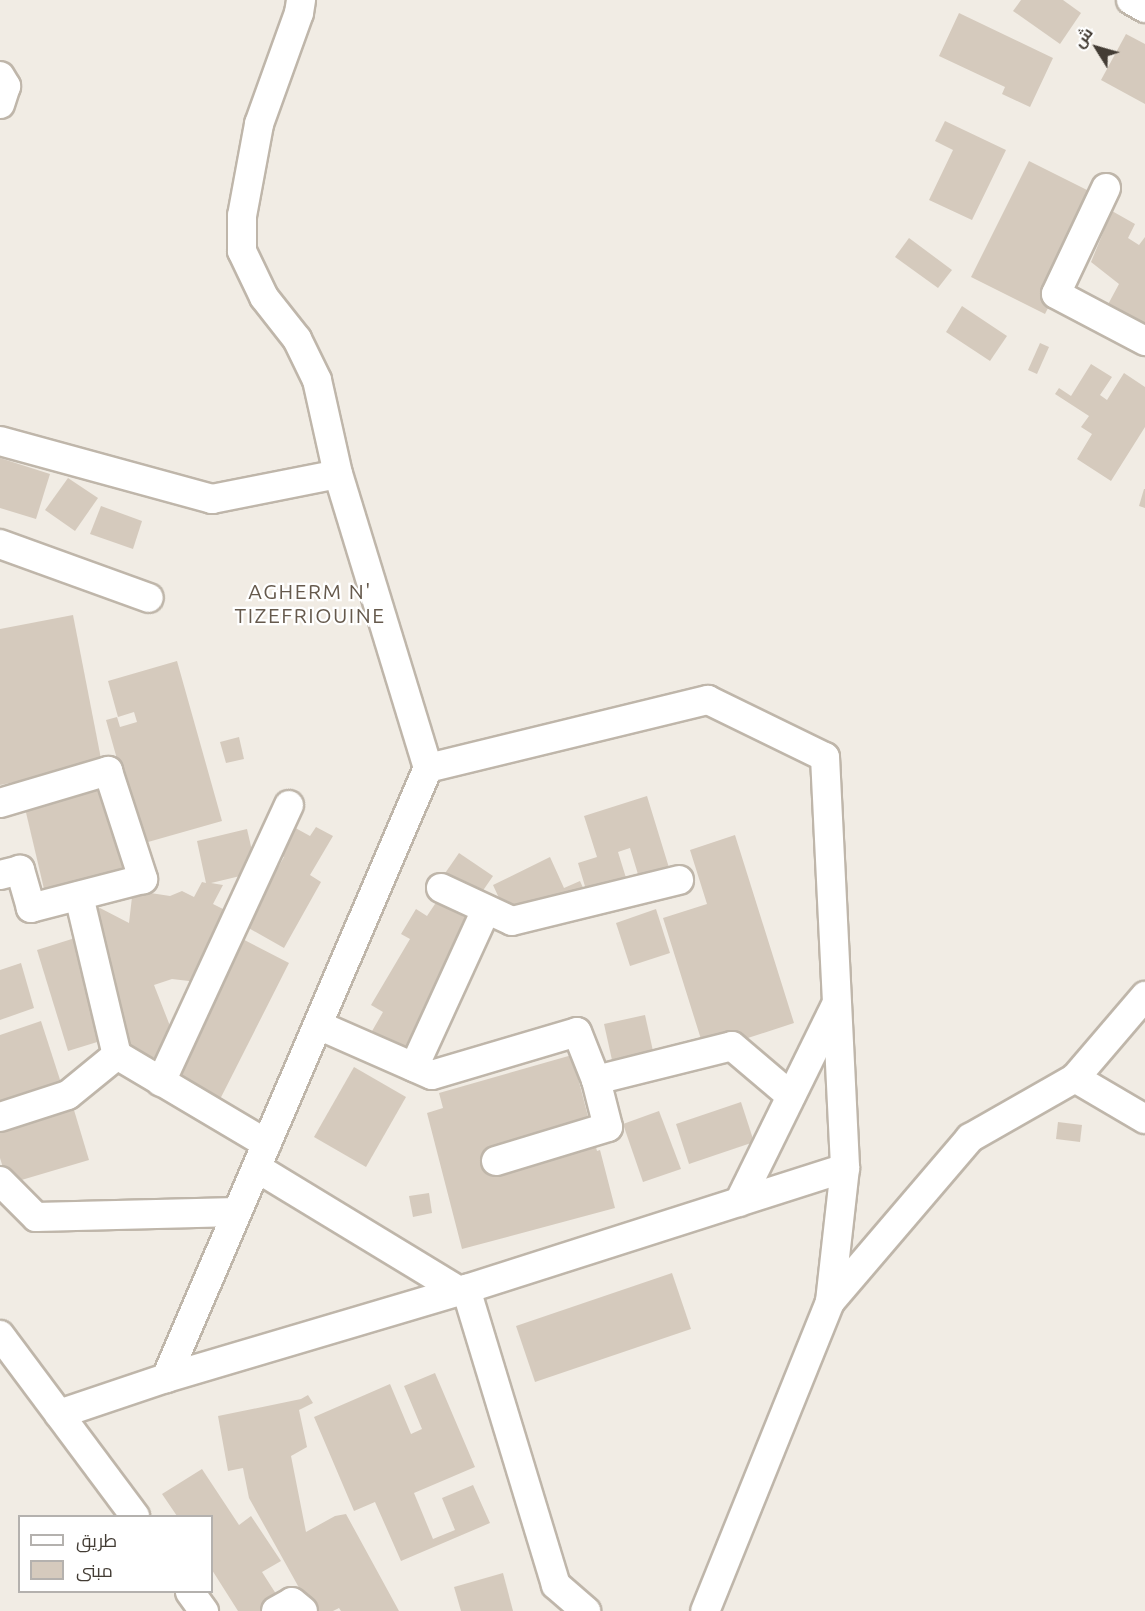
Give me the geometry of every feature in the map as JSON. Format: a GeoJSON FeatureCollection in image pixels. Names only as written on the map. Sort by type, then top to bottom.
{"type":"FeatureCollection","features":[{"type":"Feature","properties":{"kind":"street"},"geometry":{"type":"LineString","coordinates":[[166,1378],[429,768],[338,474],[317,380],[297,339],[264,297],[242,251],[242,216],[259,124],[299,13],[301,0]]}},
{"type":"Feature","properties":{"kind":"street"},"geometry":{"type":"LineString","coordinates":[[1131,0],[1145,8]]}},
{"type":"Feature","properties":{"kind":"street"},"geometry":{"type":"LineString","coordinates":[[0,76],[6,86],[0,104]]}},
{"type":"Feature","properties":{"kind":"street"},"geometry":{"type":"LineString","coordinates":[[1106,188],[1056,294],[1145,341]]}},
{"type":"Feature","properties":{"kind":"street"},"geometry":{"type":"LineString","coordinates":[[0,441],[212,499],[338,474]]}},
{"type":"Feature","properties":{"kind":"street"},"geometry":{"type":"LineString","coordinates":[[0,544],[149,598]]}},
{"type":"Feature","properties":{"kind":"street"},"geometry":{"type":"LineString","coordinates":[[429,768],[708,699],[825,758],[845,1168],[830,1302],[705,1611]]}},
{"type":"Feature","properties":{"kind":"street"},"geometry":{"type":"LineString","coordinates":[[0,803],[108,771],[143,879],[31,908],[20,870],[0,875]]}},
{"type":"Feature","properties":{"kind":"street"},"geometry":{"type":"LineString","coordinates":[[161,1082],[289,805]]}},
{"type":"Feature","properties":{"kind":"street"},"geometry":{"type":"LineString","coordinates":[[441,888],[512,921],[679,880]]}},
{"type":"Feature","properties":{"kind":"street"},"geometry":{"type":"LineString","coordinates":[[79,896],[117,1055],[161,1082],[262,1156],[463,1290],[556,1585],[586,1611]]}},
{"type":"Feature","properties":{"kind":"street"},"geometry":{"type":"LineString","coordinates":[[414,1067],[486,910]]}},
{"type":"Feature","properties":{"kind":"street"},"geometry":{"type":"LineString","coordinates":[[830,1302],[970,1138],[1075,1078],[1145,996]]}},
{"type":"Feature","properties":{"kind":"street"},"geometry":{"type":"LineString","coordinates":[[738,1202],[837,1003]]}},
{"type":"Feature","properties":{"kind":"street"},"geometry":{"type":"LineString","coordinates":[[318,1025],[432,1075],[577,1032],[596,1080],[608,1126],[496,1161]]}},
{"type":"Feature","properties":{"kind":"street"},"geometry":{"type":"LineString","coordinates":[[596,1080],[732,1046],[791,1096]]}},
{"type":"Feature","properties":{"kind":"street"},"geometry":{"type":"LineString","coordinates":[[0,1117],[68,1095],[117,1055]]}},
{"type":"Feature","properties":{"kind":"street"},"geometry":{"type":"LineString","coordinates":[[1075,1078],[1145,1119]]}},
{"type":"Feature","properties":{"kind":"street"},"geometry":{"type":"LineString","coordinates":[[59,1413],[166,1378],[463,1290],[845,1168]]}},
{"type":"Feature","properties":{"kind":"street"},"geometry":{"type":"LineString","coordinates":[[0,1181],[36,1217],[237,1212]]}},
{"type":"Feature","properties":{"kind":"street"},"geometry":{"type":"LineString","coordinates":[[0,1335],[134,1515]]}},
{"type":"Feature","properties":{"kind":"street"},"geometry":{"type":"LineString","coordinates":[[191,1593],[204,1611]]}},
{"type":"Feature","properties":{"kind":"street"},"geometry":{"type":"LineString","coordinates":[[276,1611],[292,1602],[303,1611]]}},
{"type":"Feature","properties":{"kind":"building"},"geometry":{"type":"Polygon","coordinates":[[[1021,0],[1063,0],[1081,13],[1060,44],[1013,11],[1021,0]]]}},
{"type":"Feature","properties":{"kind":"building"},"geometry":{"type":"Polygon","coordinates":[[[959,13],[1053,58],[1030,107],[1002,94],[1005,87],[939,56],[959,13]]]}},
{"type":"Feature","properties":{"kind":"building"},"geometry":{"type":"Polygon","coordinates":[[[1126,34],[1145,44],[1145,104],[1101,80],[1126,34]]]}},
{"type":"Feature","properties":{"kind":"building"},"geometry":{"type":"Polygon","coordinates":[[[945,121],[1006,150],[972,220],[929,200],[953,150],[935,141],[945,121]]]}},
{"type":"Feature","properties":{"kind":"building"},"geometry":{"type":"Polygon","coordinates":[[[1029,161],[1103,198],[1045,314],[971,277],[1029,161]]]}},
{"type":"Feature","properties":{"kind":"building"},"geometry":{"type":"Polygon","coordinates":[[[1112,211],[1135,224],[1128,238],[1139,245],[1145,237],[1145,334],[1105,310],[1119,284],[1091,262],[1112,211]]]}},
{"type":"Feature","properties":{"kind":"building"},"geometry":{"type":"Polygon","coordinates":[[[909,238],[952,270],[938,288],[895,257],[909,238]]]}},
{"type":"Feature","properties":{"kind":"building"},"geometry":{"type":"Polygon","coordinates":[[[962,306],[1007,336],[990,361],[946,332],[962,306]]]}},
{"type":"Feature","properties":{"kind":"building"},"geometry":{"type":"Polygon","coordinates":[[[1040,343],[1049,347],[1037,374],[1028,370],[1040,343]]]}},
{"type":"Feature","properties":{"kind":"building"},"geometry":{"type":"Polygon","coordinates":[[[1091,364],[1112,377],[1100,395],[1107,400],[1124,373],[1145,387],[1145,427],[1111,481],[1077,459],[1092,434],[1081,427],[1089,416],[1055,394],[1059,388],[1071,396],[1091,364]]]}},
{"type":"Feature","properties":{"kind":"building"},"geometry":{"type":"Polygon","coordinates":[[[0,458],[50,474],[36,519],[0,508],[0,458]]]}},
{"type":"Feature","properties":{"kind":"building"},"geometry":{"type":"Polygon","coordinates":[[[68,478],[98,498],[75,531],[45,510],[68,478]]]}},
{"type":"Feature","properties":{"kind":"building"},"geometry":{"type":"Polygon","coordinates":[[[1145,489],[1145,508],[1139,506],[1145,489]]]}},
{"type":"Feature","properties":{"kind":"building"},"geometry":{"type":"Polygon","coordinates":[[[101,506],[142,521],[133,549],[90,534],[101,506]]]}},
{"type":"Feature","properties":{"kind":"building"},"geometry":{"type":"Polygon","coordinates":[[[73,615],[102,764],[0,785],[0,629],[73,615]]]}},
{"type":"Feature","properties":{"kind":"building"},"geometry":{"type":"Polygon","coordinates":[[[177,661],[222,821],[141,844],[106,720],[117,717],[120,727],[137,722],[134,712],[118,717],[108,681],[177,661]]]}},
{"type":"Feature","properties":{"kind":"building"},"geometry":{"type":"Polygon","coordinates":[[[239,737],[244,759],[226,763],[220,742],[239,737]]]}},
{"type":"Feature","properties":{"kind":"building"},"geometry":{"type":"Polygon","coordinates":[[[105,784],[125,869],[44,889],[24,804],[105,784]]]}},
{"type":"Feature","properties":{"kind":"building"},"geometry":{"type":"Polygon","coordinates":[[[647,796],[674,884],[644,894],[630,848],[618,852],[631,894],[515,933],[493,885],[550,857],[564,888],[580,881],[590,903],[578,863],[597,857],[584,816],[647,796]]]}},
{"type":"Feature","properties":{"kind":"building"},"geometry":{"type":"Polygon","coordinates":[[[290,825],[310,836],[316,827],[333,836],[310,875],[321,882],[284,948],[245,926],[284,857],[262,845],[290,825]]]}},
{"type":"Feature","properties":{"kind":"building"},"geometry":{"type":"Polygon","coordinates":[[[247,829],[257,872],[211,883],[223,885],[213,904],[225,910],[231,933],[289,963],[210,1119],[167,1097],[216,999],[212,997],[206,983],[172,979],[154,985],[172,1031],[161,1055],[128,1066],[83,914],[100,908],[129,923],[132,897],[144,892],[170,896],[182,891],[194,897],[202,882],[206,883],[197,841],[247,829]]]}},
{"type":"Feature","properties":{"kind":"building"},"geometry":{"type":"Polygon","coordinates":[[[735,835],[794,1023],[705,1052],[663,918],[707,904],[690,850],[735,835]]]}},
{"type":"Feature","properties":{"kind":"building"},"geometry":{"type":"Polygon","coordinates":[[[459,853],[493,876],[473,905],[439,882],[459,853]]]}},
{"type":"Feature","properties":{"kind":"building"},"geometry":{"type":"Polygon","coordinates":[[[437,901],[486,930],[400,1075],[360,1052],[383,1012],[371,1005],[410,939],[401,934],[416,909],[427,916],[437,901]]]}},
{"type":"Feature","properties":{"kind":"building"},"geometry":{"type":"Polygon","coordinates":[[[656,909],[670,953],[630,966],[616,923],[656,909]]]}},
{"type":"Feature","properties":{"kind":"building"},"geometry":{"type":"Polygon","coordinates":[[[75,938],[107,1039],[68,1051],[37,950],[75,938]]]}},
{"type":"Feature","properties":{"kind":"building"},"geometry":{"type":"Polygon","coordinates":[[[21,963],[34,1008],[0,1020],[0,970],[21,963]]]}},
{"type":"Feature","properties":{"kind":"building"},"geometry":{"type":"Polygon","coordinates":[[[645,1015],[653,1051],[612,1060],[604,1024],[645,1015]]]}},
{"type":"Feature","properties":{"kind":"building"},"geometry":{"type":"Polygon","coordinates":[[[41,1021],[63,1089],[0,1110],[0,1035],[41,1021]]]}},
{"type":"Feature","properties":{"kind":"building"},"geometry":{"type":"Polygon","coordinates":[[[572,1055],[597,1151],[600,1150],[615,1208],[462,1249],[427,1113],[443,1108],[439,1093],[572,1055]]]}},
{"type":"Feature","properties":{"kind":"building"},"geometry":{"type":"Polygon","coordinates":[[[354,1067],[406,1097],[366,1167],[314,1137],[354,1067]]]}},
{"type":"Feature","properties":{"kind":"building"},"geometry":{"type":"Polygon","coordinates":[[[71,1100],[89,1160],[8,1184],[0,1158],[0,1122],[71,1100]]]}},
{"type":"Feature","properties":{"kind":"building"},"geometry":{"type":"Polygon","coordinates":[[[741,1102],[754,1142],[689,1164],[676,1124],[741,1102]]]}},
{"type":"Feature","properties":{"kind":"building"},"geometry":{"type":"Polygon","coordinates":[[[659,1111],[681,1169],[643,1182],[623,1124],[659,1111]]]}},
{"type":"Feature","properties":{"kind":"building"},"geometry":{"type":"Polygon","coordinates":[[[1058,1122],[1082,1125],[1080,1142],[1056,1139],[1058,1122]]]}},
{"type":"Feature","properties":{"kind":"building"},"geometry":{"type":"Polygon","coordinates":[[[429,1193],[432,1213],[413,1217],[409,1196],[429,1193]]]}},
{"type":"Feature","properties":{"kind":"building"},"geometry":{"type":"Polygon","coordinates":[[[672,1273],[691,1329],[535,1382],[516,1326],[672,1273]]]}},
{"type":"Feature","properties":{"kind":"building"},"geometry":{"type":"Polygon","coordinates":[[[435,1373],[475,1467],[414,1493],[433,1539],[455,1530],[442,1498],[473,1485],[490,1523],[401,1561],[375,1502],[354,1511],[314,1417],[390,1384],[411,1434],[422,1429],[404,1386],[435,1373]]]}},
{"type":"Feature","properties":{"kind":"building"},"geometry":{"type":"Polygon","coordinates":[[[308,1395],[313,1403],[299,1410],[307,1447],[291,1456],[306,1532],[335,1516],[346,1514],[399,1611],[341,1611],[339,1608],[333,1611],[312,1611],[249,1498],[243,1468],[228,1471],[218,1416],[301,1399],[308,1395]]]}},
{"type":"Feature","properties":{"kind":"building"},"geometry":{"type":"Polygon","coordinates":[[[202,1469],[239,1525],[251,1516],[281,1561],[262,1572],[287,1611],[238,1611],[213,1572],[213,1515],[176,1515],[162,1494],[202,1469]]]}},
{"type":"Feature","properties":{"kind":"building"},"geometry":{"type":"Polygon","coordinates":[[[503,1573],[513,1611],[461,1611],[454,1587],[503,1573]]]}},
{"type":"Feature","properties":{"kind":"district","name":"AGHERM N' TIZEFRIOUINE"},"geometry":{"type":"Point","coordinates":[310,603]}}]}
